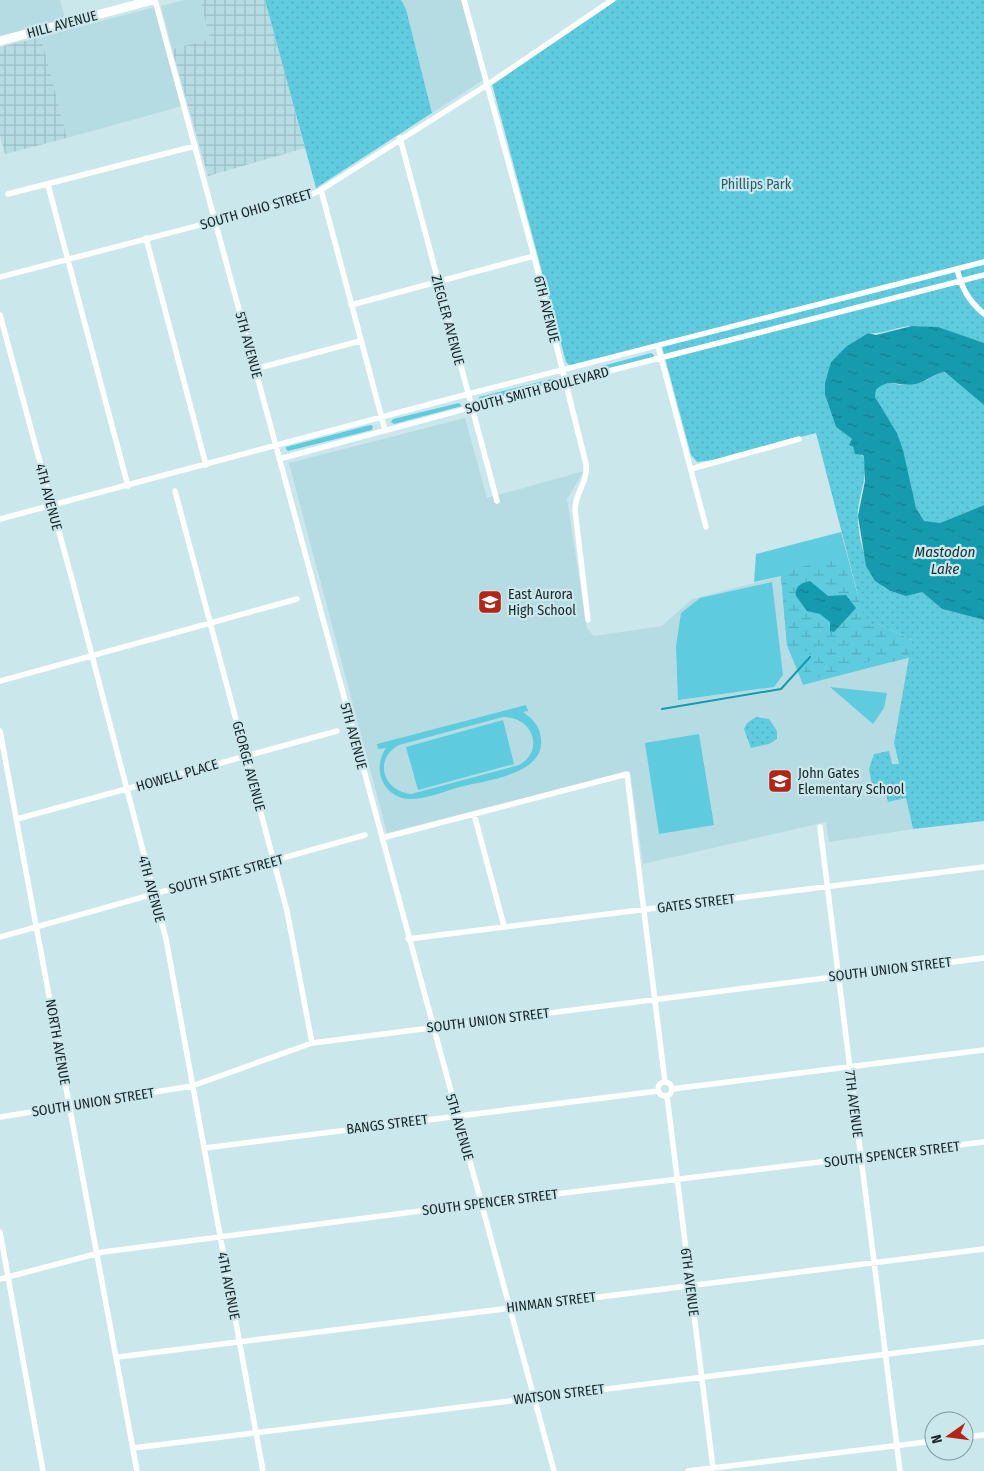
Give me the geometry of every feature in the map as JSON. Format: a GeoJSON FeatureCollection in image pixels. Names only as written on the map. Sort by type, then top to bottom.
{"type":"FeatureCollection","features":[{"type":"Feature","properties":{"kind":"main road","name":"HILL AVENUE"},"geometry":{"type":"LineString","coordinates":[[0,41],[154,0]]}},
{"type":"Feature","properties":{"kind":"street","name":"5TH AVENUE"},"geometry":{"type":"LineString","coordinates":[[154,0],[408,939],[536,1396],[554,1471]]}},
{"type":"Feature","properties":{"kind":"street","name":"6TH AVENUE"},"geometry":{"type":"LineString","coordinates":[[464,0],[534,256],[587,474],[577,495],[575,510],[588,620]]}},
{"type":"Feature","properties":{"kind":"street","name":"SOUTH OHIO STREET"},"geometry":{"type":"LineString","coordinates":[[0,277],[304,198],[320,190],[487,85],[612,0]]}},
{"type":"Feature","properties":{"kind":"street","name":"ZIEGLER AVENUE"},"geometry":{"type":"LineString","coordinates":[[400,138],[496,501]]}},
{"type":"Feature","properties":{"kind":"street"},"geometry":{"type":"LineString","coordinates":[[8,194],[195,146]]}},
{"type":"Feature","properties":{"kind":"street"},"geometry":{"type":"LineString","coordinates":[[48,185],[128,486]]}},
{"type":"Feature","properties":{"kind":"street"},"geometry":{"type":"LineString","coordinates":[[320,190],[384,430]]}},
{"type":"Feature","properties":{"kind":"street"},"geometry":{"type":"LineString","coordinates":[[146,238],[206,465]]}},
{"type":"Feature","properties":{"kind":"street"},"geometry":{"type":"LineString","coordinates":[[351,305],[534,256]]}},
{"type":"Feature","properties":{"kind":"street","name":"SOUTH SMITH BOULEVARD"},"geometry":{"type":"LineString","coordinates":[[0,519],[52,507],[468,394],[984,262]]}},
{"type":"Feature","properties":{"kind":"street"},"geometry":{"type":"LineString","coordinates":[[957,269],[968,299],[984,314]]}},
{"type":"Feature","properties":{"kind":"street","name":"SOUTH SMITH BOULEVARD"},"geometry":{"type":"LineString","coordinates":[[279,459],[566,382],[984,275]]}},
{"type":"Feature","properties":{"kind":"street"},"geometry":{"type":"LineString","coordinates":[[794,311],[797,323]]}},
{"type":"Feature","properties":{"kind":"street","name":"4TH AVENUE"},"geometry":{"type":"LineString","coordinates":[[0,315],[166,939],[263,1471]]}},
{"type":"Feature","properties":{"kind":"street"},"geometry":{"type":"LineString","coordinates":[[255,369],[360,341]]}},
{"type":"Feature","properties":{"kind":"street"},"geometry":{"type":"LineString","coordinates":[[658,346],[706,526]]}},
{"type":"Feature","properties":{"kind":"street"},"geometry":{"type":"LineString","coordinates":[[690,469],[799,439]]}},
{"type":"Feature","properties":{"kind":"street","name":"GEORGE AVENUE"},"geometry":{"type":"LineString","coordinates":[[175,491],[288,911],[312,1043]]}},
{"type":"Feature","properties":{"kind":"street"},"geometry":{"type":"LineString","coordinates":[[0,681],[296,599]]}},
{"type":"Feature","properties":{"kind":"street","name":"NORTH AVENUE"},"geometry":{"type":"LineString","coordinates":[[0,731],[138,1471]]}},
{"type":"Feature","properties":{"kind":"street","name":"HOWELL PLACE"},"geometry":{"type":"LineString","coordinates":[[17,819],[336,731]]}},
{"type":"Feature","properties":{"kind":"street"},"geometry":{"type":"LineString","coordinates":[[382,838],[627,774],[665,1082]]}},
{"type":"Feature","properties":{"kind":"street"},"geometry":{"type":"LineString","coordinates":[[474,814],[504,926]]}},
{"type":"Feature","properties":{"kind":"street","name":"7TH AVENUE"},"geometry":{"type":"LineString","coordinates":[[820,827],[900,1471]]}},
{"type":"Feature","properties":{"kind":"street","name":"SOUTH STATE STREET"},"geometry":{"type":"LineString","coordinates":[[0,936],[365,835]]}},
{"type":"Feature","properties":{"kind":"street","name":"GATES STREET"},"geometry":{"type":"LineString","coordinates":[[408,939],[984,867]]}},
{"type":"Feature","properties":{"kind":"street","name":"SOUTH UNION STREET"},"geometry":{"type":"LineString","coordinates":[[0,1117],[192,1086],[312,1043],[655,998],[984,958]]}},
{"type":"Feature","properties":{"kind":"street"},"geometry":{"type":"LineString","coordinates":[[665,1082],[660,1084],[658,1091],[661,1095],[667,1096],[672,1089],[984,1050]]}},
{"type":"Feature","properties":{"kind":"street"},"geometry":{"type":"LineString","coordinates":[[665,1082],[670,1084],[672,1089]]}},
{"type":"Feature","properties":{"kind":"street","name":"BANGS STREET"},"geometry":{"type":"LineString","coordinates":[[205,1148],[658,1091]]}},
{"type":"Feature","properties":{"kind":"street","name":"6TH AVENUE"},"geometry":{"type":"LineString","coordinates":[[667,1096],[713,1468]]}},
{"type":"Feature","properties":{"kind":"street","name":"SOUTH SPENCER STREET"},"geometry":{"type":"LineString","coordinates":[[0,1279],[96,1253],[482,1203],[677,1181],[984,1142]]}},
{"type":"Feature","properties":{"kind":"street"},"geometry":{"type":"LineString","coordinates":[[0,1232],[44,1471]]}},
{"type":"Feature","properties":{"kind":"street","name":"HINMAN STREET"},"geometry":{"type":"LineString","coordinates":[[118,1357],[984,1249]]}},
{"type":"Feature","properties":{"kind":"street","name":"WATSON STREET"},"geometry":{"type":"LineString","coordinates":[[133,1448],[536,1396],[984,1342]]}},
{"type":"Feature","properties":{"kind":"street"},"geometry":{"type":"LineString","coordinates":[[688,1471],[924,1442]]}},
{"type":"Feature","properties":{"kind":"shaded area"},"geometry":{"type":"Polygon","coordinates":[[[0,0],[60,0],[66,21],[0,37],[0,0]]]}},
{"type":"Feature","properties":{"kind":"shaded area"},"geometry":{"type":"Polygon","coordinates":[[[185,0],[200,0],[210,39],[172,49],[161,6],[185,0]]]}},
{"type":"Feature","properties":{"kind":"shaded area"},"geometry":{"type":"Polygon","coordinates":[[[200,0],[265,0],[305,148],[208,176],[172,49],[210,39],[200,0]]]}},
{"type":"Feature","properties":{"kind":"shaded area"},"geometry":{"type":"Polygon","coordinates":[[[401,0],[461,0],[483,80],[432,113],[406,9],[401,0]]]}},
{"type":"Feature","properties":{"kind":"shaded area"},"geometry":{"type":"Polygon","coordinates":[[[155,7],[182,106],[67,138],[41,37],[155,7]]]}},
{"type":"Feature","properties":{"kind":"shaded area"},"geometry":{"type":"Polygon","coordinates":[[[41,37],[67,138],[5,154],[0,135],[0,47],[41,37]]]}},
{"type":"Feature","properties":{"kind":"shaded area"},"geometry":{"type":"Polygon","coordinates":[[[465,418],[487,498],[584,471],[567,499],[587,628],[594,636],[662,626],[692,599],[781,576],[787,645],[803,685],[911,657],[894,743],[913,829],[829,842],[826,822],[643,864],[630,771],[387,833],[289,463],[465,418]]]}},
{"type":"Feature","properties":{"kind":"green space"},"geometry":{"type":"Polygon","coordinates":[[[265,0],[401,0],[406,9],[432,113],[316,188],[265,0]]]}},
{"type":"Feature","properties":{"kind":"green space","name":"Phillips Park"},"geometry":{"type":"Polygon","coordinates":[[[617,0],[984,0],[984,343],[923,326],[907,326],[879,333],[868,333],[853,342],[831,362],[825,395],[836,427],[852,439],[851,446],[864,457],[864,477],[858,520],[864,554],[874,576],[892,592],[905,594],[922,592],[942,609],[984,620],[984,821],[913,829],[906,798],[888,802],[883,783],[872,785],[869,769],[874,754],[889,751],[892,764],[899,764],[894,743],[912,640],[878,624],[866,626],[816,433],[712,460],[697,462],[691,455],[661,343],[570,366],[566,362],[492,84],[617,0]]]}},
{"type":"Feature","properties":{"kind":"green space"},"geometry":{"type":"Polygon","coordinates":[[[651,353],[654,355],[653,358],[574,376],[576,373],[651,353]]]}},
{"type":"Feature","properties":{"kind":"green space"},"geometry":{"type":"Polygon","coordinates":[[[940,372],[948,373],[984,405],[984,505],[940,523],[924,522],[916,508],[897,433],[875,397],[876,390],[884,384],[915,384],[940,372]]]}},
{"type":"Feature","properties":{"kind":"green space"},"geometry":{"type":"Polygon","coordinates":[[[552,379],[555,380],[555,383],[482,401],[479,400],[479,397],[552,379]]]}},
{"type":"Feature","properties":{"kind":"green space"},"geometry":{"type":"Polygon","coordinates":[[[459,403],[462,406],[394,424],[391,422],[393,419],[459,403]]]}},
{"type":"Feature","properties":{"kind":"green space"},"geometry":{"type":"Polygon","coordinates":[[[370,425],[373,426],[372,430],[288,451],[286,449],[286,447],[370,425]]]}},
{"type":"Feature","properties":{"kind":"green space"},"geometry":{"type":"Polygon","coordinates":[[[841,532],[866,626],[911,657],[803,685],[787,645],[781,576],[754,582],[756,554],[841,532]]]}},
{"type":"Feature","properties":{"kind":"green space"},"geometry":{"type":"Polygon","coordinates":[[[829,560],[842,562],[852,585],[878,624],[912,640],[911,657],[892,662],[882,659],[870,661],[812,679],[804,679],[803,676],[809,659],[809,652],[804,650],[792,657],[787,645],[781,576],[797,568],[829,560]],[[818,586],[804,604],[807,611],[827,617],[832,632],[847,618],[842,594],[832,596],[826,594],[818,586]]]}},
{"type":"Feature","properties":{"kind":"green space"},"geometry":{"type":"Polygon","coordinates":[[[772,582],[783,675],[774,687],[678,700],[676,646],[681,613],[700,598],[772,582]]]}},
{"type":"Feature","properties":{"kind":"green space"},"geometry":{"type":"Polygon","coordinates":[[[830,687],[887,693],[884,708],[873,724],[830,687]]]}},
{"type":"Feature","properties":{"kind":"green space"},"geometry":{"type":"Polygon","coordinates":[[[526,705],[528,711],[523,712],[535,723],[541,739],[540,751],[534,761],[524,768],[498,778],[414,799],[399,797],[386,787],[382,780],[380,764],[386,748],[378,749],[377,744],[526,705]],[[503,717],[399,745],[386,758],[384,766],[388,781],[401,792],[411,794],[519,765],[527,759],[532,751],[532,735],[522,722],[513,718],[503,717]]]}},
{"type":"Feature","properties":{"kind":"green space"},"geometry":{"type":"Polygon","coordinates":[[[756,717],[769,719],[777,731],[777,739],[769,744],[751,748],[744,729],[747,723],[756,717]]]}},
{"type":"Feature","properties":{"kind":"green space"},"geometry":{"type":"Polygon","coordinates":[[[503,720],[514,764],[418,790],[406,747],[503,720]]]}},
{"type":"Feature","properties":{"kind":"green space"},"geometry":{"type":"Polygon","coordinates":[[[699,734],[714,825],[659,834],[645,743],[699,734]]]}},
{"type":"Feature","properties":{"kind":"water","name":"Mastodon Lake"},"geometry":{"type":"Polygon","coordinates":[[[912,326],[938,327],[984,343],[984,405],[945,372],[916,384],[886,384],[876,390],[875,397],[897,433],[903,450],[916,508],[924,521],[940,523],[984,505],[984,620],[942,609],[922,592],[906,596],[890,591],[875,581],[866,566],[858,516],[865,481],[864,457],[863,455],[855,454],[853,447],[849,445],[852,439],[836,427],[825,395],[825,383],[831,362],[847,346],[868,333],[876,335],[912,326]]]}},
{"type":"Feature","properties":{"kind":"water"},"geometry":{"type":"Polygon","coordinates":[[[810,581],[828,596],[846,595],[856,608],[834,632],[830,631],[830,622],[820,614],[807,611],[796,596],[797,587],[810,581]]]}},
{"type":"Feature","properties":{"kind":"waterway"},"geometry":{"type":"LineString","coordinates":[[662,709],[781,689],[810,657]]}},
{"type":"Feature","properties":{"kind":"place","name":"East Aurora High School"},"geometry":{"type":"Point","coordinates":[490,602]}},
{"type":"Feature","properties":{"kind":"place","name":"John Gates Elementary School"},"geometry":{"type":"Point","coordinates":[780,781]}}]}
